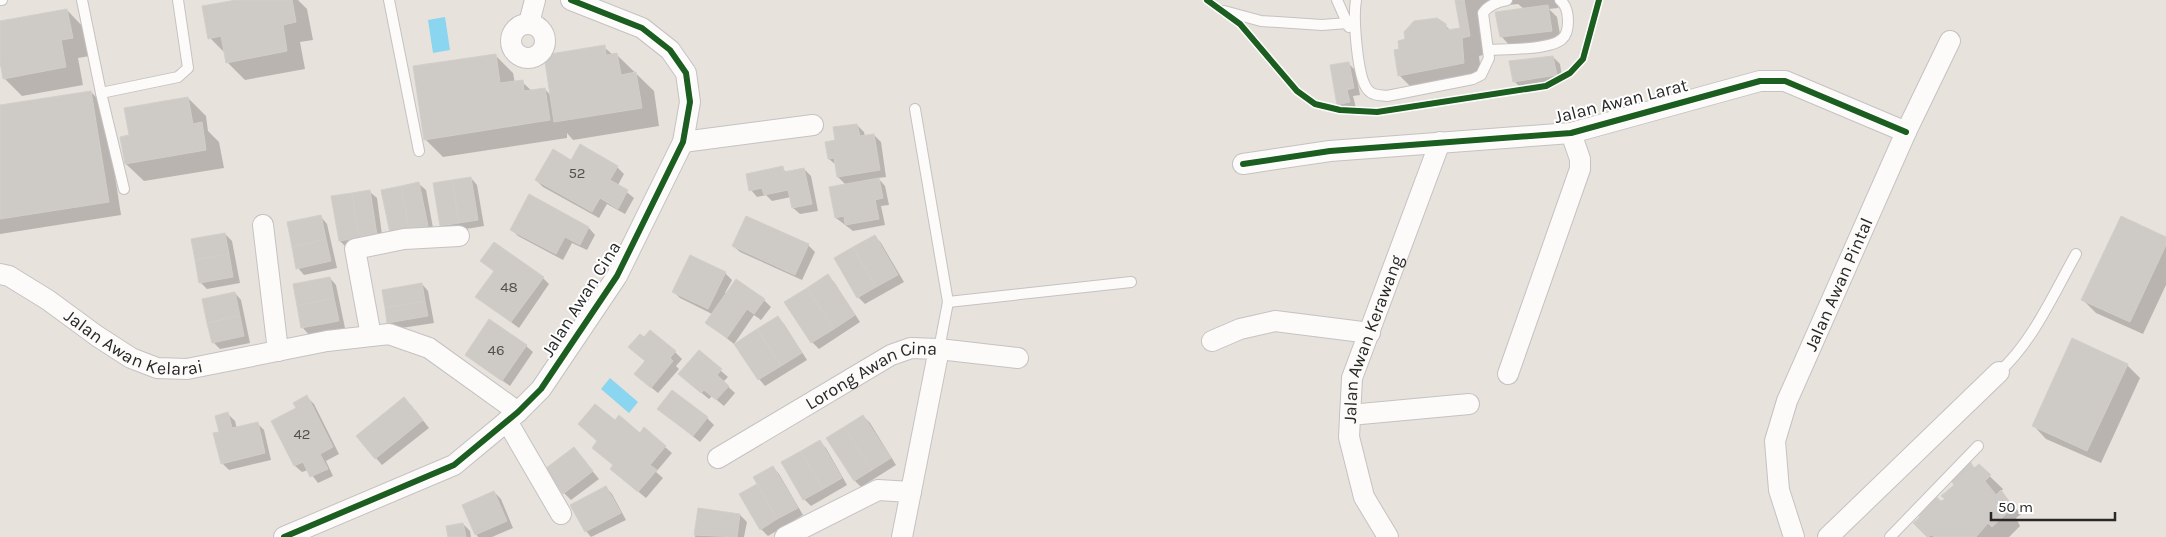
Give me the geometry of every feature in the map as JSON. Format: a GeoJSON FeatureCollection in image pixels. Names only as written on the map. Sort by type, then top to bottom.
{"type":"FeatureCollection","features":[{"type":"Feature","properties":{"kind":"street"},"geometry":{"type":"LineString","coordinates":[[529,23],[535,0]]}},
{"type":"Feature","properties":{"kind":"street","name":"Jalan Awan Cina"},"geometry":{"type":"LineString","coordinates":[[284,537],[454,466],[513,417],[541,389],[618,276],[683,142],[690,102],[686,73],[670,50],[642,28],[570,0]]}},
{"type":"Feature","properties":{"kind":"street","name":"Jalan Awan Pintal"},"geometry":{"type":"LineString","coordinates":[[1794,537],[1779,490],[1775,440],[1787,401],[1906,132],[1950,41]]}},
{"type":"Feature","properties":{"kind":"street","name":"Jalan Awan Larat"},"geometry":{"type":"LineString","coordinates":[[1243,164],[1330,151],[1571,133],[1760,81],[1785,81],[1906,132]]}},
{"type":"Feature","properties":{"kind":"street"},"geometry":{"type":"LineString","coordinates":[[683,142],[813,125]]}},
{"type":"Feature","properties":{"kind":"street"},"geometry":{"type":"LineString","coordinates":[[1508,374],[1580,169],[1580,159],[1571,133]]}},
{"type":"Feature","properties":{"kind":"street","name":"Jalan Awan Kerawang"},"geometry":{"type":"LineString","coordinates":[[1388,537],[1364,497],[1349,437],[1352,378],[1440,142]]}},
{"type":"Feature","properties":{"kind":"street"},"geometry":{"type":"LineString","coordinates":[[263,225],[278,351]]}},
{"type":"Feature","properties":{"kind":"street"},"geometry":{"type":"LineString","coordinates":[[371,336],[355,249],[404,239],[459,236]]}},
{"type":"Feature","properties":{"kind":"street","name":"Jalan Awan Kelarai"},"geometry":{"type":"LineString","coordinates":[[0,274],[8,276],[48,300],[131,358],[157,368],[187,369],[327,341],[389,334],[429,348],[513,417]]}},
{"type":"Feature","properties":{"kind":"street"},"geometry":{"type":"LineString","coordinates":[[1212,341],[1240,329],[1275,321],[1370,333]]}},
{"type":"Feature","properties":{"kind":"street","name":"Lorong Awan Cina"},"geometry":{"type":"LineString","coordinates":[[718,458],[892,355],[911,348],[939,349],[902,537]]}},
{"type":"Feature","properties":{"kind":"street"},"geometry":{"type":"LineString","coordinates":[[939,349],[1018,358]]}},
{"type":"Feature","properties":{"kind":"street"},"geometry":{"type":"LineString","coordinates":[[1828,537],[1999,372]]}},
{"type":"Feature","properties":{"kind":"street"},"geometry":{"type":"LineString","coordinates":[[1350,415],[1469,404]]}},
{"type":"Feature","properties":{"kind":"street"},"geometry":{"type":"LineString","coordinates":[[513,417],[561,514]]}},
{"type":"Feature","properties":{"kind":"street"},"geometry":{"type":"LineString","coordinates":[[796,534],[878,490],[910,492]]}},
{"type":"Feature","properties":{"kind":"lane"},"geometry":{"type":"LineString","coordinates":[[82,0],[101,93],[124,189]]}},
{"type":"Feature","properties":{"kind":"lane"},"geometry":{"type":"LineString","coordinates":[[101,93],[178,77],[188,68],[178,0]]}},
{"type":"Feature","properties":{"kind":"lane"},"geometry":{"type":"LineString","coordinates":[[389,0],[419,151]]}},
{"type":"Feature","properties":{"kind":"lane"},"geometry":{"type":"LineString","coordinates":[[1337,0],[1357,47]]}},
{"type":"Feature","properties":{"kind":"lane"},"geometry":{"type":"LineString","coordinates":[[1356,0],[1354,23],[1364,81],[1369,91],[1376,95],[1387,96],[1473,79],[1482,75],[1486,67],[1489,50],[1483,13],[1493,4],[1507,0]]}},
{"type":"Feature","properties":{"kind":"lane"},"geometry":{"type":"LineString","coordinates":[[1489,50],[1544,45],[1555,43],[1563,38],[1568,28],[1568,15],[1564,3],[1560,0]]}},
{"type":"Feature","properties":{"kind":"lane"},"geometry":{"type":"LineString","coordinates":[[1224,11],[1269,22],[1322,25],[1348,23]]}},
{"type":"Feature","properties":{"kind":"lane"},"geometry":{"type":"LineString","coordinates":[[915,109],[948,302],[939,349]]}},
{"type":"Feature","properties":{"kind":"lane"},"geometry":{"type":"LineString","coordinates":[[1999,372],[2013,360],[2024,344],[2076,254]]}},
{"type":"Feature","properties":{"kind":"lane"},"geometry":{"type":"LineString","coordinates":[[948,302],[1131,282]]}},
{"type":"Feature","properties":{"kind":"lane"},"geometry":{"type":"LineString","coordinates":[[1890,537],[1978,446]]}},
{"type":"Feature","properties":{"kind":"water"},"geometry":{"type":"Polygon","coordinates":[[[445,17],[450,50],[433,53],[428,20],[445,17]]]}},
{"type":"Feature","properties":{"kind":"water"},"geometry":{"type":"Polygon","coordinates":[[[610,378],[638,402],[629,413],[601,389],[610,378]]]}},
{"type":"Feature","properties":{"kind":"building"},"geometry":{"type":"Polygon","coordinates":[[[236,0],[292,0],[296,22],[283,25],[287,51],[226,63],[221,36],[208,39],[202,6],[236,0]]]}},
{"type":"Feature","properties":{"kind":"building"},"geometry":{"type":"Polygon","coordinates":[[[1455,0],[1464,0],[1470,36],[1462,38],[1464,63],[1398,76],[1394,50],[1399,49],[1398,41],[1405,39],[1404,32],[1414,21],[1437,18],[1446,24],[1447,30],[1460,28],[1455,0]]]}},
{"type":"Feature","properties":{"kind":"building"},"geometry":{"type":"Polygon","coordinates":[[[1548,5],[1552,31],[1500,37],[1495,12],[1548,5]]]}},
{"type":"Feature","properties":{"kind":"building"},"geometry":{"type":"Polygon","coordinates":[[[67,9],[73,38],[61,40],[66,67],[3,79],[0,61],[0,21],[67,9]]]}},
{"type":"Feature","properties":{"kind":"building"},"geometry":{"type":"Polygon","coordinates":[[[605,45],[606,55],[617,53],[621,75],[636,72],[642,108],[554,122],[544,55],[605,45]]]}},
{"type":"Feature","properties":{"kind":"building"},"geometry":{"type":"Polygon","coordinates":[[[496,54],[500,83],[523,80],[524,91],[545,88],[550,120],[424,140],[413,66],[496,54]]]}},
{"type":"Feature","properties":{"kind":"building"},"geometry":{"type":"Polygon","coordinates":[[[1553,56],[1557,75],[1513,82],[1509,61],[1553,56]]]}},
{"type":"Feature","properties":{"kind":"building"},"geometry":{"type":"Polygon","coordinates":[[[1349,62],[1354,88],[1347,90],[1350,102],[1337,105],[1330,65],[1349,62]]]}},
{"type":"Feature","properties":{"kind":"building"},"geometry":{"type":"Polygon","coordinates":[[[91,91],[109,202],[0,219],[0,105],[91,91]]]}},
{"type":"Feature","properties":{"kind":"building"},"geometry":{"type":"Polygon","coordinates":[[[188,97],[193,124],[202,122],[206,150],[125,164],[120,137],[129,135],[124,108],[188,97]]]}},
{"type":"Feature","properties":{"kind":"building"},"geometry":{"type":"Polygon","coordinates":[[[857,124],[860,136],[874,134],[880,170],[837,177],[834,158],[828,159],[825,142],[835,140],[833,127],[857,124]]]}},
{"type":"Feature","properties":{"kind":"building"},"geometry":{"type":"Polygon","coordinates":[[[580,144],[618,166],[610,180],[628,190],[618,209],[600,198],[592,212],[535,180],[553,149],[571,160],[580,144]]]}},
{"type":"Feature","properties":{"kind":"building"},"geometry":{"type":"Polygon","coordinates":[[[783,166],[784,172],[804,168],[812,204],[792,208],[788,190],[764,195],[762,188],[749,191],[746,174],[783,166]]]}},
{"type":"Feature","properties":{"kind":"building"},"geometry":{"type":"Polygon","coordinates":[[[471,177],[478,220],[459,223],[452,180],[471,177]]]}},
{"type":"Feature","properties":{"kind":"building"},"geometry":{"type":"Polygon","coordinates":[[[879,178],[883,198],[875,200],[879,219],[845,225],[844,216],[835,218],[829,187],[879,178]]]}},
{"type":"Feature","properties":{"kind":"building"},"geometry":{"type":"Polygon","coordinates":[[[452,180],[459,223],[440,226],[433,183],[452,180]]]}},
{"type":"Feature","properties":{"kind":"building"},"geometry":{"type":"Polygon","coordinates":[[[419,182],[428,226],[409,230],[401,186],[419,182]]]}},
{"type":"Feature","properties":{"kind":"building"},"geometry":{"type":"Polygon","coordinates":[[[401,186],[409,230],[390,233],[381,190],[401,186]]]}},
{"type":"Feature","properties":{"kind":"building"},"geometry":{"type":"Polygon","coordinates":[[[370,190],[377,235],[359,238],[352,193],[370,190]]]}},
{"type":"Feature","properties":{"kind":"building"},"geometry":{"type":"Polygon","coordinates":[[[352,193],[359,238],[339,241],[331,196],[352,193]]]}},
{"type":"Feature","properties":{"kind":"building"},"geometry":{"type":"Polygon","coordinates":[[[529,194],[589,227],[580,245],[565,237],[556,254],[510,230],[529,194]]]}},
{"type":"Feature","properties":{"kind":"building"},"geometry":{"type":"Polygon","coordinates":[[[321,215],[326,239],[292,247],[287,222],[321,215]]]}},
{"type":"Feature","properties":{"kind":"building"},"geometry":{"type":"Polygon","coordinates":[[[746,216],[809,244],[795,275],[732,246],[746,216]]]}},
{"type":"Feature","properties":{"kind":"building"},"geometry":{"type":"Polygon","coordinates":[[[2121,216],[2166,237],[2166,245],[2130,322],[2081,300],[2121,216]]]}},
{"type":"Feature","properties":{"kind":"building"},"geometry":{"type":"Polygon","coordinates":[[[225,233],[229,254],[195,260],[191,239],[225,233]]]}},
{"type":"Feature","properties":{"kind":"building"},"geometry":{"type":"Polygon","coordinates":[[[875,235],[898,275],[876,287],[853,247],[875,235]]]}},
{"type":"Feature","properties":{"kind":"building"},"geometry":{"type":"Polygon","coordinates":[[[326,239],[331,261],[296,269],[292,247],[326,239]]]}},
{"type":"Feature","properties":{"kind":"building"},"geometry":{"type":"Polygon","coordinates":[[[494,242],[544,277],[511,322],[475,297],[494,271],[480,261],[494,242]]]}},
{"type":"Feature","properties":{"kind":"building"},"geometry":{"type":"Polygon","coordinates":[[[853,247],[876,287],[857,298],[834,258],[853,247]]]}},
{"type":"Feature","properties":{"kind":"building"},"geometry":{"type":"Polygon","coordinates":[[[229,254],[233,277],[199,283],[195,260],[229,254]]]}},
{"type":"Feature","properties":{"kind":"building"},"geometry":{"type":"Polygon","coordinates":[[[690,255],[726,272],[708,309],[672,292],[690,255]]]}},
{"type":"Feature","properties":{"kind":"building"},"geometry":{"type":"Polygon","coordinates":[[[828,274],[855,315],[834,329],[807,288],[828,274]]]}},
{"type":"Feature","properties":{"kind":"building"},"geometry":{"type":"Polygon","coordinates":[[[330,277],[334,298],[297,306],[293,284],[330,277]]]}},
{"type":"Feature","properties":{"kind":"building"},"geometry":{"type":"Polygon","coordinates":[[[736,279],[765,299],[754,314],[747,309],[727,338],[705,323],[736,279]]]}},
{"type":"Feature","properties":{"kind":"building"},"geometry":{"type":"Polygon","coordinates":[[[422,283],[425,301],[385,308],[382,290],[422,283]]]}},
{"type":"Feature","properties":{"kind":"building"},"geometry":{"type":"Polygon","coordinates":[[[807,288],[834,329],[811,343],[784,302],[807,288]]]}},
{"type":"Feature","properties":{"kind":"building"},"geometry":{"type":"Polygon","coordinates":[[[235,292],[240,316],[207,323],[202,299],[235,292]]]}},
{"type":"Feature","properties":{"kind":"building"},"geometry":{"type":"Polygon","coordinates":[[[334,298],[339,321],[301,328],[297,306],[334,298]]]}},
{"type":"Feature","properties":{"kind":"building"},"geometry":{"type":"Polygon","coordinates":[[[425,301],[428,316],[387,323],[385,308],[425,301]]]}},
{"type":"Feature","properties":{"kind":"building"},"geometry":{"type":"Polygon","coordinates":[[[240,316],[244,336],[212,343],[207,323],[240,316]]]}},
{"type":"Feature","properties":{"kind":"building"},"geometry":{"type":"Polygon","coordinates":[[[778,316],[802,353],[781,366],[757,329],[778,316]]]}},
{"type":"Feature","properties":{"kind":"building"},"geometry":{"type":"Polygon","coordinates":[[[489,319],[527,345],[502,381],[465,355],[489,319]]]}},
{"type":"Feature","properties":{"kind":"building"},"geometry":{"type":"Polygon","coordinates":[[[757,329],[781,366],[758,380],[734,344],[757,329]]]}},
{"type":"Feature","properties":{"kind":"building"},"geometry":{"type":"Polygon","coordinates":[[[650,330],[676,351],[670,358],[673,361],[651,388],[634,374],[645,361],[628,347],[640,334],[644,337],[650,330]]]}},
{"type":"Feature","properties":{"kind":"building"},"geometry":{"type":"Polygon","coordinates":[[[2072,338],[2128,364],[2087,451],[2032,426],[2072,338]]]}},
{"type":"Feature","properties":{"kind":"building"},"geometry":{"type":"Polygon","coordinates":[[[699,350],[722,369],[717,375],[729,386],[716,400],[704,390],[701,393],[678,374],[699,350]]]}},
{"type":"Feature","properties":{"kind":"building"},"geometry":{"type":"Polygon","coordinates":[[[672,390],[708,417],[693,436],[657,409],[672,390]]]}},
{"type":"Feature","properties":{"kind":"building"},"geometry":{"type":"Polygon","coordinates":[[[307,395],[333,447],[320,454],[328,469],[310,477],[303,462],[294,466],[271,421],[296,408],[293,403],[307,395]]]}},
{"type":"Feature","properties":{"kind":"building"},"geometry":{"type":"Polygon","coordinates":[[[404,397],[423,420],[375,459],[356,436],[404,397]]]}},
{"type":"Feature","properties":{"kind":"building"},"geometry":{"type":"Polygon","coordinates":[[[595,404],[615,420],[619,415],[640,433],[644,427],[666,446],[650,465],[657,470],[638,492],[610,469],[613,465],[592,448],[597,441],[578,424],[595,404]]]}},
{"type":"Feature","properties":{"kind":"building"},"geometry":{"type":"Polygon","coordinates":[[[228,412],[232,428],[258,422],[265,453],[221,464],[213,433],[219,432],[215,416],[228,412]]]}},
{"type":"Feature","properties":{"kind":"building"},"geometry":{"type":"Polygon","coordinates":[[[863,415],[891,458],[872,470],[844,427],[863,415]]]}},
{"type":"Feature","properties":{"kind":"building"},"geometry":{"type":"Polygon","coordinates":[[[844,427],[872,470],[854,481],[826,438],[844,427]]]}},
{"type":"Feature","properties":{"kind":"building"},"geometry":{"type":"Polygon","coordinates":[[[820,440],[842,478],[823,489],[801,451],[820,440]]]}},
{"type":"Feature","properties":{"kind":"building"},"geometry":{"type":"Polygon","coordinates":[[[574,447],[593,471],[563,494],[545,469],[574,447]]]}},
{"type":"Feature","properties":{"kind":"building"},"geometry":{"type":"Polygon","coordinates":[[[801,451],[823,489],[803,500],[781,462],[801,451]]]}},
{"type":"Feature","properties":{"kind":"building"},"geometry":{"type":"Polygon","coordinates":[[[1970,461],[1974,468],[1979,464],[1991,475],[1985,481],[1996,495],[2001,490],[2009,501],[2003,504],[2008,512],[1992,527],[1988,523],[1976,537],[1934,537],[1932,535],[1927,537],[1913,523],[1920,517],[1916,511],[1933,494],[1941,501],[1945,499],[1941,496],[1954,485],[1950,479],[1970,461]]]}},
{"type":"Feature","properties":{"kind":"building"},"geometry":{"type":"Polygon","coordinates":[[[773,466],[798,508],[777,519],[753,477],[773,466]]]}},
{"type":"Feature","properties":{"kind":"building"},"geometry":{"type":"Polygon","coordinates":[[[757,484],[777,519],[760,530],[739,494],[757,484]]]}},
{"type":"Feature","properties":{"kind":"building"},"geometry":{"type":"Polygon","coordinates":[[[606,486],[621,513],[585,532],[570,505],[606,486]]]}},
{"type":"Feature","properties":{"kind":"building"},"geometry":{"type":"Polygon","coordinates":[[[494,491],[507,521],[475,535],[462,505],[494,491]]]}},
{"type":"Feature","properties":{"kind":"building"},"geometry":{"type":"Polygon","coordinates":[[[698,508],[740,514],[737,537],[694,535],[698,508]]]}},
{"type":"Feature","properties":{"kind":"building"},"geometry":{"type":"Polygon","coordinates":[[[463,523],[466,537],[448,537],[446,526],[463,523]]]}},
{"type":"Feature","properties":{"kind":"cycle path"},"geometry":{"type":"LineString","coordinates":[[284,537],[454,465],[518,412],[541,389],[617,276],[683,142],[690,102],[686,73],[670,50],[642,28],[571,0]]}},
{"type":"Feature","properties":{"kind":"cycle path"},"geometry":{"type":"LineString","coordinates":[[1207,0],[1240,24],[1297,91],[1315,104],[1340,110],[1377,112],[1546,86],[1570,73],[1583,59],[1599,0]]}},
{"type":"Feature","properties":{"kind":"cycle path"},"geometry":{"type":"LineString","coordinates":[[1243,164],[1330,151],[1571,133],[1760,81],[1785,81],[1906,132]]}}]}
